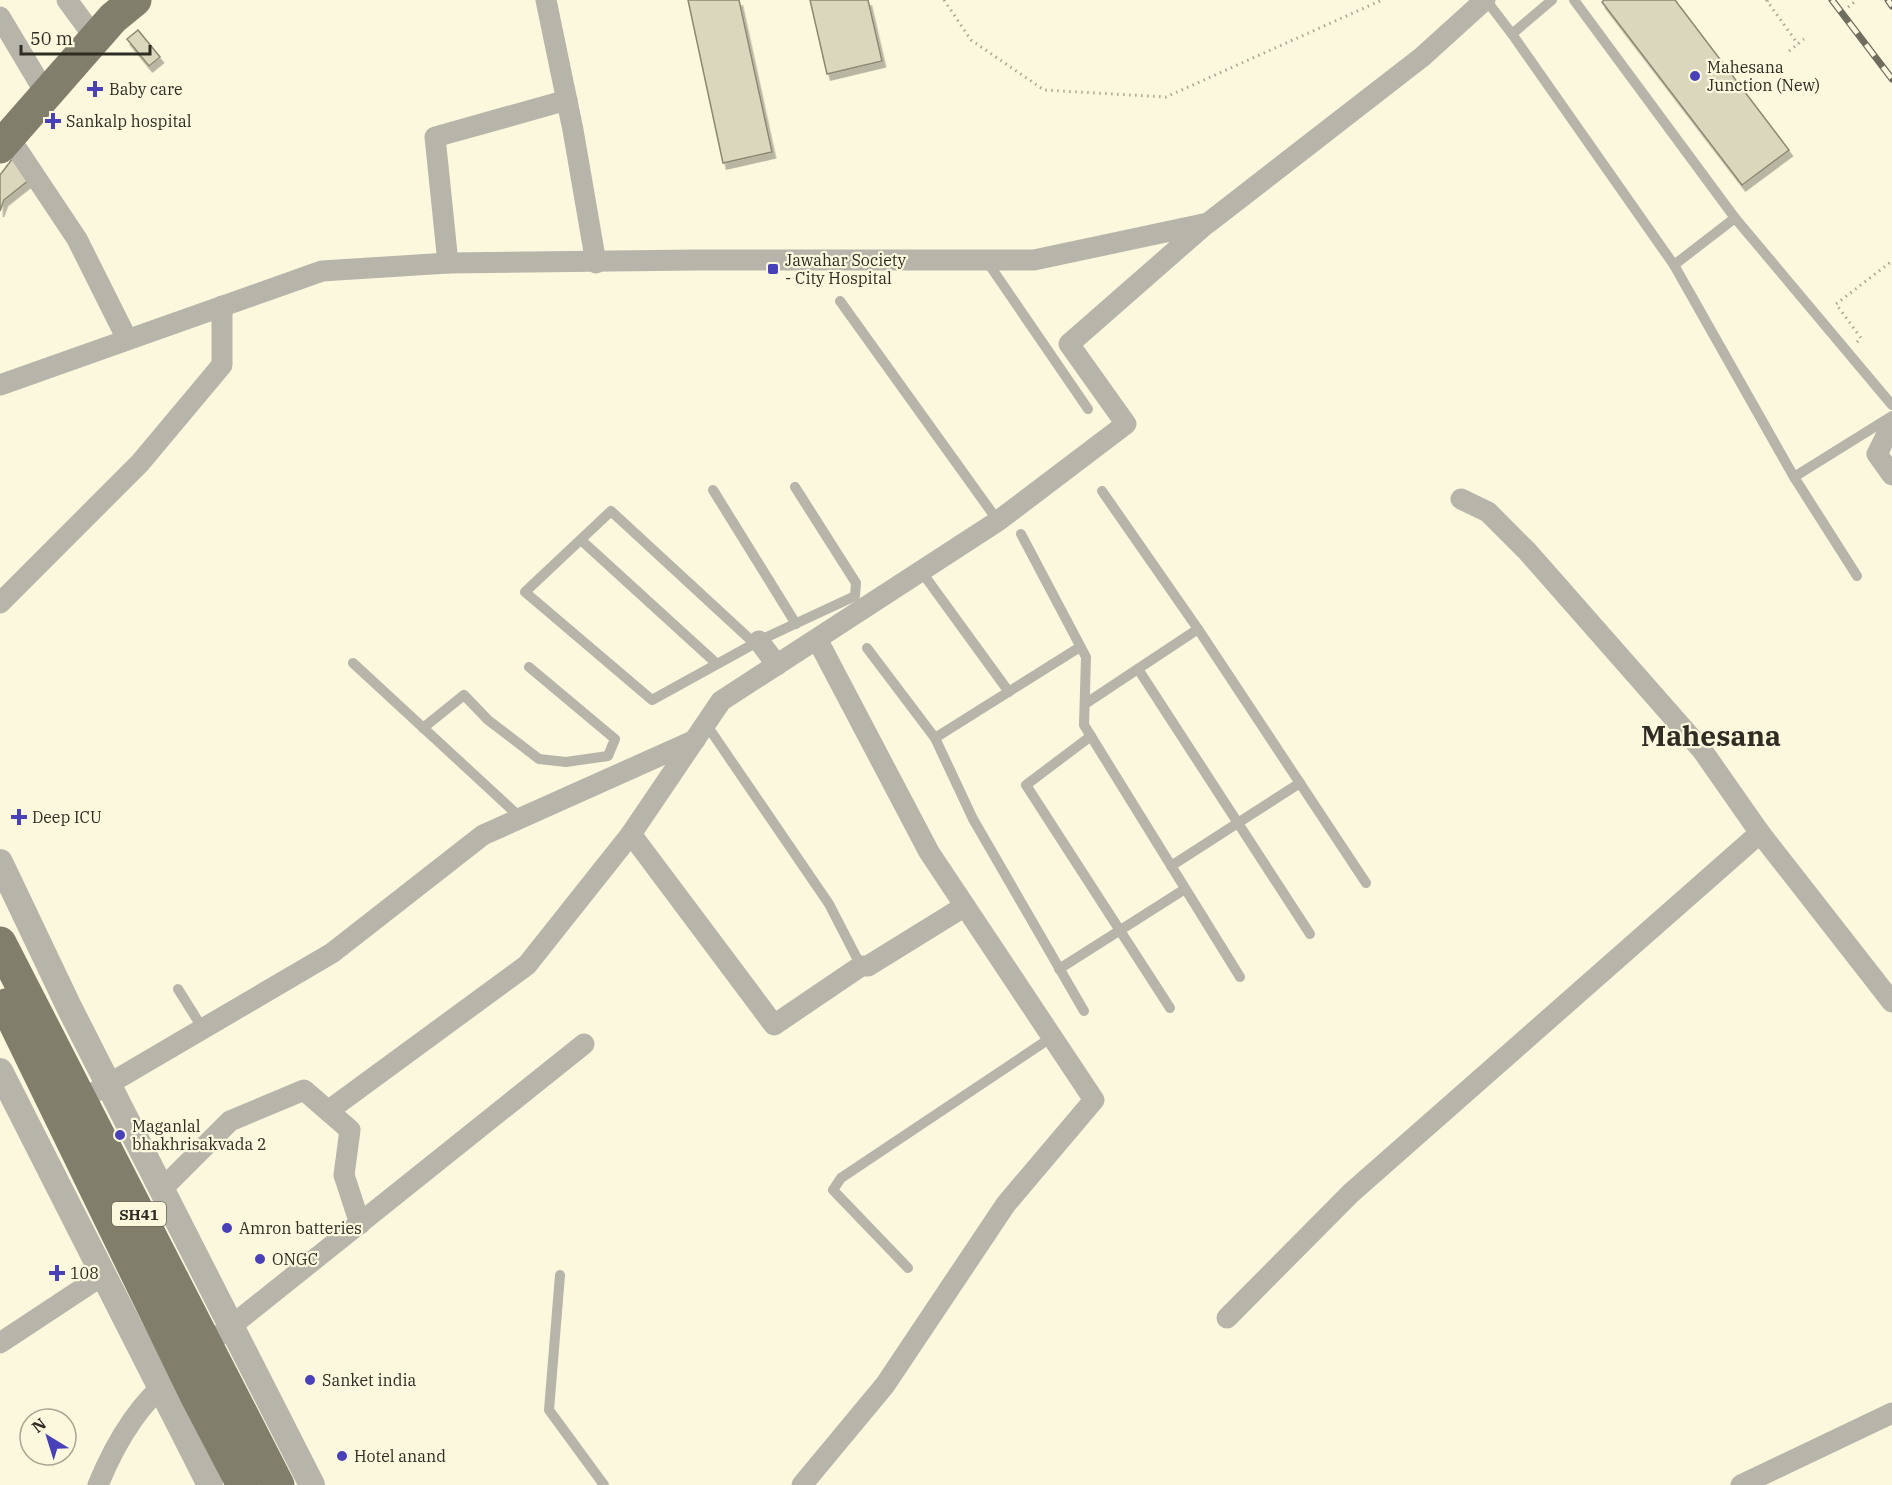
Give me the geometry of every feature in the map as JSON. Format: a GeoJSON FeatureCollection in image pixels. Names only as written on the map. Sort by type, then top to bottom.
{"type":"FeatureCollection","features":[{"type":"Feature","properties":{"kind":"main road"},"geometry":{"type":"LineString","coordinates":[[4,142],[113,18],[135,0]]}},
{"type":"Feature","properties":{"kind":"main road","name":"SH41"},"geometry":{"type":"LineString","coordinates":[[0,943],[278,1485]]}},
{"type":"Feature","properties":{"kind":"main road","name":"SH41"},"geometry":{"type":"LineString","coordinates":[[0,993],[77,1151],[172,1378],[243,1485]]}},
{"type":"Feature","properties":{"kind":"street"},"geometry":{"type":"LineString","coordinates":[[67,0],[95,38]]}},
{"type":"Feature","properties":{"kind":"street"},"geometry":{"type":"LineString","coordinates":[[546,0],[567,100],[596,263]]}},
{"type":"Feature","properties":{"kind":"street"},"geometry":{"type":"LineString","coordinates":[[327,1111],[526,965],[631,834],[721,701],[998,521],[1126,424],[1069,344],[1208,223],[1422,57],[1485,0]]}},
{"type":"Feature","properties":{"kind":"street"},"geometry":{"type":"LineString","coordinates":[[0,17],[46,94]]}},
{"type":"Feature","properties":{"kind":"street"},"geometry":{"type":"LineString","coordinates":[[448,263],[435,137],[567,100]]}},
{"type":"Feature","properties":{"kind":"street"},"geometry":{"type":"LineString","coordinates":[[4,142],[77,239],[127,339]]}},
{"type":"Feature","properties":{"kind":"street"},"geometry":{"type":"LineString","coordinates":[[0,385],[322,271],[448,263],[1034,260],[1208,223]]}},
{"type":"Feature","properties":{"kind":"street"},"geometry":{"type":"LineString","coordinates":[[0,603],[140,463],[222,365],[222,306]]}},
{"type":"Feature","properties":{"kind":"street"},"geometry":{"type":"LineString","coordinates":[[1892,424],[1877,454],[1892,475]]}},
{"type":"Feature","properties":{"kind":"street"},"geometry":{"type":"LineString","coordinates":[[1461,499],[1488,512],[1527,551],[1702,750],[1760,833],[1892,1002]]}},
{"type":"Feature","properties":{"kind":"street"},"geometry":{"type":"LineString","coordinates":[[802,1485],[885,1385],[1006,1204],[1095,1100],[929,852],[817,639]]}},
{"type":"Feature","properties":{"kind":"street"},"geometry":{"type":"LineString","coordinates":[[759,641],[777,665]]}},
{"type":"Feature","properties":{"kind":"street"},"geometry":{"type":"LineString","coordinates":[[80,1101],[332,953],[483,835],[701,732]]}},
{"type":"Feature","properties":{"kind":"street"},"geometry":{"type":"LineString","coordinates":[[1227,1318],[1351,1193],[1760,833]]}},
{"type":"Feature","properties":{"kind":"street"},"geometry":{"type":"LineString","coordinates":[[631,834],[774,1025],[861,966],[868,966],[965,906]]}},
{"type":"Feature","properties":{"kind":"street"},"geometry":{"type":"LineString","coordinates":[[0,862],[108,1084],[312,1485]]}},
{"type":"Feature","properties":{"kind":"street"},"geometry":{"type":"LineString","coordinates":[[98,1485],[130,1423],[172,1378],[231,1325],[584,1044]]}},
{"type":"Feature","properties":{"kind":"street"},"geometry":{"type":"LineString","coordinates":[[0,1071],[103,1275],[172,1378],[210,1485]]}},
{"type":"Feature","properties":{"kind":"street"},"geometry":{"type":"LineString","coordinates":[[162,1189],[230,1121],[304,1090],[350,1130],[344,1175],[360,1224]]}},
{"type":"Feature","properties":{"kind":"street"},"geometry":{"type":"LineString","coordinates":[[49,1168],[77,1151]]}},
{"type":"Feature","properties":{"kind":"street"},"geometry":{"type":"LineString","coordinates":[[0,1343],[103,1275]]}},
{"type":"Feature","properties":{"kind":"street"},"geometry":{"type":"LineString","coordinates":[[1741,1485],[1892,1413]]}},
{"type":"Feature","properties":{"kind":"lane"},"geometry":{"type":"LineString","coordinates":[[1485,0],[1512,34],[1674,265],[1794,477],[1857,576]]}},
{"type":"Feature","properties":{"kind":"lane"},"geometry":{"type":"LineString","coordinates":[[1512,34],[1552,0]]}},
{"type":"Feature","properties":{"kind":"lane"},"geometry":{"type":"LineString","coordinates":[[1574,0],[1735,218],[1892,405]]}},
{"type":"Feature","properties":{"kind":"lane"},"geometry":{"type":"LineString","coordinates":[[1674,265],[1735,218]]}},
{"type":"Feature","properties":{"kind":"lane"},"geometry":{"type":"LineString","coordinates":[[986,260],[1088,409]]}},
{"type":"Feature","properties":{"kind":"lane"},"geometry":{"type":"LineString","coordinates":[[840,301],[998,521]]}},
{"type":"Feature","properties":{"kind":"lane"},"geometry":{"type":"LineString","coordinates":[[1794,477],[1892,416]]}},
{"type":"Feature","properties":{"kind":"lane"},"geometry":{"type":"LineString","coordinates":[[759,641],[754,643],[611,511],[525,592],[652,700],[759,641],[855,596],[855,583],[795,487]]}},
{"type":"Feature","properties":{"kind":"lane"},"geometry":{"type":"LineString","coordinates":[[713,490],[796,624]]}},
{"type":"Feature","properties":{"kind":"lane"},"geometry":{"type":"LineString","coordinates":[[1102,491],[1198,629],[1366,883]]}},
{"type":"Feature","properties":{"kind":"lane"},"geometry":{"type":"LineString","coordinates":[[1021,534],[1086,657],[1084,725],[1240,977]]}},
{"type":"Feature","properties":{"kind":"lane"},"geometry":{"type":"LineString","coordinates":[[581,540],[717,664]]}},
{"type":"Feature","properties":{"kind":"lane"},"geometry":{"type":"LineString","coordinates":[[921,571],[1009,692]]}},
{"type":"Feature","properties":{"kind":"lane"},"geometry":{"type":"LineString","coordinates":[[1085,704],[1198,629]]}},
{"type":"Feature","properties":{"kind":"lane"},"geometry":{"type":"LineString","coordinates":[[935,738],[1080,647]]}},
{"type":"Feature","properties":{"kind":"lane"},"geometry":{"type":"LineString","coordinates":[[867,648],[935,738],[973,819],[1084,1011]]}},
{"type":"Feature","properties":{"kind":"lane"},"geometry":{"type":"LineString","coordinates":[[353,663],[521,818]]}},
{"type":"Feature","properties":{"kind":"lane"},"geometry":{"type":"LineString","coordinates":[[423,728],[464,695],[488,720],[538,759],[566,762],[608,756],[615,739],[529,667]]}},
{"type":"Feature","properties":{"kind":"lane"},"geometry":{"type":"LineString","coordinates":[[1138,669],[1311,934]]}},
{"type":"Feature","properties":{"kind":"lane"},"geometry":{"type":"LineString","coordinates":[[701,732],[829,904],[861,966]]}},
{"type":"Feature","properties":{"kind":"lane"},"geometry":{"type":"LineString","coordinates":[[1091,736],[1026,785],[1170,1008]]}},
{"type":"Feature","properties":{"kind":"lane"},"geometry":{"type":"LineString","coordinates":[[1171,866],[1300,783]]}},
{"type":"Feature","properties":{"kind":"lane"},"geometry":{"type":"LineString","coordinates":[[1059,969],[1185,889]]}},
{"type":"Feature","properties":{"kind":"lane"},"geometry":{"type":"LineString","coordinates":[[178,989],[203,1029]]}},
{"type":"Feature","properties":{"kind":"lane"},"geometry":{"type":"LineString","coordinates":[[908,1268],[833,1190],[841,1178],[1052,1037]]}},
{"type":"Feature","properties":{"kind":"lane"},"geometry":{"type":"LineString","coordinates":[[561,1275],[549,1410],[604,1485]]}},
{"type":"Feature","properties":{"kind":"path"},"geometry":{"type":"LineString","coordinates":[[944,0],[971,40],[1044,90],[1166,97],[1382,0]]}},
{"type":"Feature","properties":{"kind":"path"},"geometry":{"type":"LineString","coordinates":[[1768,0],[1798,44]]}},
{"type":"Feature","properties":{"kind":"path"},"geometry":{"type":"LineString","coordinates":[[1848,8],[1857,0]]}},
{"type":"Feature","properties":{"kind":"path"},"geometry":{"type":"LineString","coordinates":[[1789,51],[1804,39]]}},
{"type":"Feature","properties":{"kind":"path"},"geometry":{"type":"LineString","coordinates":[[1861,338],[1836,304],[1892,261]]}},
{"type":"Feature","properties":{"kind":"building"},"geometry":{"type":"Polygon","coordinates":[[[688,0],[739,0],[772,152],[723,163],[688,0]]]}},
{"type":"Feature","properties":{"kind":"building"},"geometry":{"type":"Polygon","coordinates":[[[810,0],[868,0],[882,61],[827,74],[810,0]]]}},
{"type":"Feature","properties":{"kind":"building","name":"Mahesana Junction (New)"},"geometry":{"type":"Polygon","coordinates":[[[1604,0],[1675,0],[1789,150],[1742,185],[1602,2],[1604,0]]]}},
{"type":"Feature","properties":{"kind":"building"},"geometry":{"type":"Polygon","coordinates":[[[138,30],[160,57],[149,66],[127,39],[138,30]]]}},
{"type":"Feature","properties":{"kind":"building"},"geometry":{"type":"Polygon","coordinates":[[[13,158],[29,180],[4,200],[0,211],[0,175],[13,158]]]}},
{"type":"Feature","properties":{"kind":"railway"},"geometry":{"type":"LineString","coordinates":[[1832,0],[1892,79]]}},
{"type":"Feature","properties":{"kind":"railway"},"geometry":{"type":"LineString","coordinates":[[1888,0],[1892,6]]}},
{"type":"Feature","properties":{"kind":"place","name":"Mahesana Junction (New)"},"geometry":{"type":"Point","coordinates":[1695,76]}},
{"type":"Feature","properties":{"kind":"place","name":"Baby care"},"geometry":{"type":"Point","coordinates":[95,89]}},
{"type":"Feature","properties":{"kind":"place","name":"Sankalp hospital"},"geometry":{"type":"Point","coordinates":[53,121]}},
{"type":"Feature","properties":{"kind":"place","name":"Jawahar Society - City Hospital"},"geometry":{"type":"Point","coordinates":[773,269]}},
{"type":"Feature","properties":{"kind":"place","name":"Deep ICU"},"geometry":{"type":"Point","coordinates":[19,817]}},
{"type":"Feature","properties":{"kind":"place","name":"Maganlal bhakhrisakvada 2"},"geometry":{"type":"Point","coordinates":[120,1135]}},
{"type":"Feature","properties":{"kind":"place","name":"Amron batteries"},"geometry":{"type":"Point","coordinates":[227,1228]}},
{"type":"Feature","properties":{"kind":"place","name":"ONGC"},"geometry":{"type":"Point","coordinates":[260,1259]}},
{"type":"Feature","properties":{"kind":"place","name":"108"},"geometry":{"type":"Point","coordinates":[57,1273]}},
{"type":"Feature","properties":{"kind":"place","name":"Sanket india"},"geometry":{"type":"Point","coordinates":[310,1380]}},
{"type":"Feature","properties":{"kind":"place","name":"Hotel anand"},"geometry":{"type":"Point","coordinates":[342,1456]}},
{"type":"Feature","properties":{"kind":"district","name":"Mahesana"},"geometry":{"type":"Point","coordinates":[1711,735]}}]}
